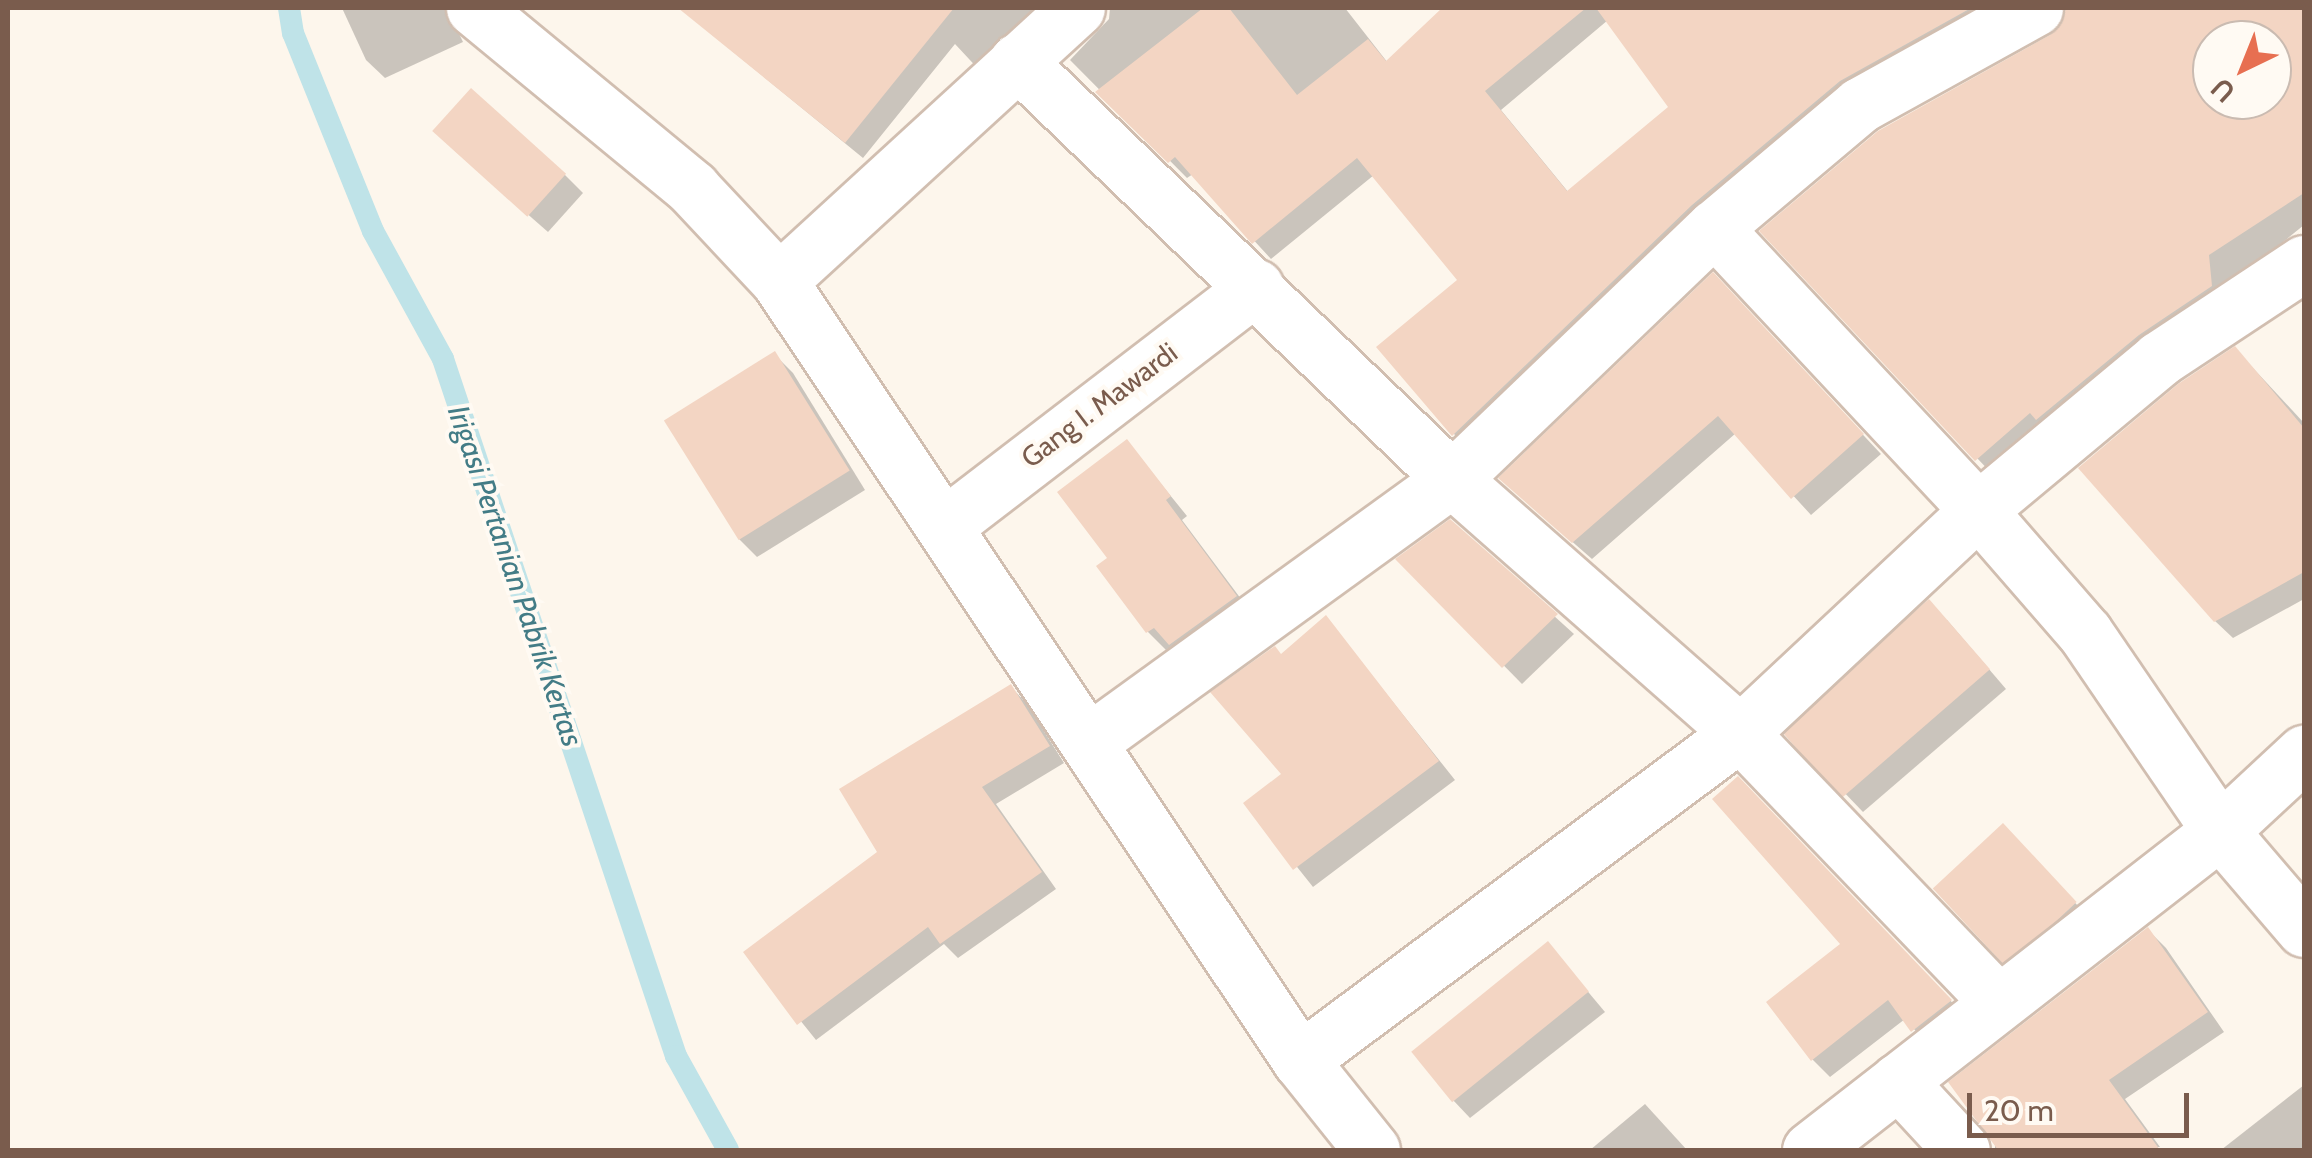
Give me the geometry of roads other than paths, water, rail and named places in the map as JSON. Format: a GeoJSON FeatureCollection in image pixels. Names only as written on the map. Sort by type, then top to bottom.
{"type":"FeatureCollection","features":[{"type":"Feature","properties":{"kind":"street"},"geometry":{"type":"LineString","coordinates":[[474,8],[692,188],[779,280],[1300,1060],[1372,1150]]}},
{"type":"Feature","properties":{"kind":"street"},"geometry":{"type":"LineString","coordinates":[[779,280],[1077,8]]}},
{"type":"Feature","properties":{"kind":"street"},"geometry":{"type":"LineString","coordinates":[[1090,741],[1452,480],[1714,228],[1860,104],[2035,8]]}},
{"type":"Feature","properties":{"kind":"street"},"geometry":{"type":"LineString","coordinates":[[1017,61],[1256,287],[1452,480],[1740,733],[1998,1002]]}},
{"type":"Feature","properties":{"kind":"street"},"geometry":{"type":"LineString","coordinates":[[1714,228],[1978,510],[2085,633],[2220,831],[2304,929]]}},
{"type":"Feature","properties":{"kind":"street"},"geometry":{"type":"LineString","coordinates":[[1300,1060],[1740,733],[1978,510],[2159,360],[2304,263]]}},
{"type":"Feature","properties":{"kind":"street","name":"Gang I. Mawardi"},"geometry":{"type":"LineString","coordinates":[[944,526],[1256,287]]}},
{"type":"Feature","properties":{"kind":"street"},"geometry":{"type":"LineString","coordinates":[[1810,1150],[2220,831],[2304,753]]}},
{"type":"Feature","properties":{"kind":"street"},"geometry":{"type":"LineString","coordinates":[[1898,1081],[1962,1150]]}},
{"type":"Feature","properties":{"kind":"waterway","name":"Irigasi Pertanian Pabrik Kertas"},"geometry":{"type":"LineString","coordinates":[[289,8],[293,33],[373,231],[443,359],[676,1056],[728,1150]]}}]}
